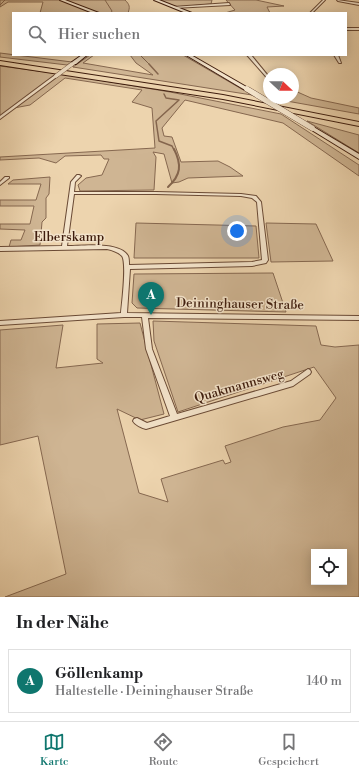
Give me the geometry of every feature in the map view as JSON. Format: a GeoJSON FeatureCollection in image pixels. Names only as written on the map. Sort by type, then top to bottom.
{"type":"FeatureCollection","features":[{"type":"Feature","properties":{"kind":"highway"},"geometry":{"type":"LineString","coordinates":[[0,59],[104,73],[263,100]]}},
{"type":"Feature","properties":{"kind":"highway"},"geometry":{"type":"LineString","coordinates":[[0,63],[157,86],[359,124]]}},
{"type":"Feature","properties":{"kind":"highway"},"geometry":{"type":"LineString","coordinates":[[157,86],[168,90],[359,129]]}},
{"type":"Feature","properties":{"kind":"highway"},"geometry":{"type":"LineString","coordinates":[[283,104],[359,120]]}},
{"type":"Feature","properties":{"kind":"highway"},"geometry":{"type":"LineString","coordinates":[[285,104],[359,117]]}},
{"type":"Feature","properties":{"kind":"highway"},"geometry":{"type":"LineString","coordinates":[[311,119],[359,133]]}},
{"type":"Feature","properties":{"kind":"main road"},"geometry":{"type":"LineString","coordinates":[[62,0],[94,12]]}},
{"type":"Feature","properties":{"kind":"main road"},"geometry":{"type":"LineString","coordinates":[[156,0],[187,12]]}},
{"type":"Feature","properties":{"kind":"main road"},"geometry":{"type":"LineString","coordinates":[[74,63],[84,56]]}},
{"type":"Feature","properties":{"kind":"main road"},"geometry":{"type":"LineString","coordinates":[[190,56],[359,157]]}},
{"type":"Feature","properties":{"kind":"street"},"geometry":{"type":"LineString","coordinates":[[312,12],[324,0]]}},
{"type":"Feature","properties":{"kind":"street"},"geometry":{"type":"LineString","coordinates":[[338,0],[359,4]]}},
{"type":"Feature","properties":{"kind":"street"},"geometry":{"type":"LineString","coordinates":[[174,7],[229,4]]}},
{"type":"Feature","properties":{"kind":"street"},"geometry":{"type":"LineString","coordinates":[[347,29],[359,29]]}},
{"type":"Feature","properties":{"kind":"street"},"geometry":{"type":"LineString","coordinates":[[250,56],[263,72]]}},
{"type":"Feature","properties":{"kind":"street"},"geometry":{"type":"LineString","coordinates":[[337,56],[340,62]]}},
{"type":"Feature","properties":{"kind":"street"},"geometry":{"type":"LineString","coordinates":[[0,118],[74,63]]}},
{"type":"Feature","properties":{"kind":"street"},"geometry":{"type":"LineString","coordinates":[[64,248],[73,182],[79,176]]}},
{"type":"Feature","properties":{"kind":"street"},"geometry":{"type":"LineString","coordinates":[[0,184],[7,178]]}},
{"type":"Feature","properties":{"kind":"street"},"geometry":{"type":"LineString","coordinates":[[72,193],[241,195],[254,197],[259,202],[264,262],[252,264],[127,267],[124,315]]}},
{"type":"Feature","properties":{"kind":"street","name":"Elberskamp"},"geometry":{"type":"LineString","coordinates":[[0,249],[108,247],[114,248],[125,256],[127,267]]}},
{"type":"Feature","properties":{"kind":"street","name":"Deininghauser Straße"},"geometry":{"type":"LineString","coordinates":[[0,323],[124,315],[359,318]]}},
{"type":"Feature","properties":{"kind":"street"},"geometry":{"type":"LineString","coordinates":[[145,315],[149,349],[174,417]]}},
{"type":"Feature","properties":{"kind":"street","name":"Quakmannsweg"},"geometry":{"type":"LineString","coordinates":[[137,421],[146,426],[293,382],[308,372]]}},
{"type":"Feature","properties":{"kind":"shaded area"},"geometry":{"type":"Polygon","coordinates":[[[0,0],[125,0],[129,5],[128,12],[40,12],[43,2],[8,2],[0,7],[0,0]]]}},
{"type":"Feature","properties":{"kind":"shaded area"},"geometry":{"type":"Polygon","coordinates":[[[159,0],[212,0],[211,4],[175,7],[159,0]]]}},
{"type":"Feature","properties":{"kind":"shaded area"},"geometry":{"type":"Polygon","coordinates":[[[226,0],[256,0],[284,6],[267,7],[270,12],[228,12],[235,10],[226,0]]]}},
{"type":"Feature","properties":{"kind":"shaded area"},"geometry":{"type":"Polygon","coordinates":[[[0,53],[12,54],[12,56],[72,62],[67,65],[0,57],[0,53]]]}},
{"type":"Feature","properties":{"kind":"shaded area"},"geometry":{"type":"Polygon","coordinates":[[[89,56],[93,56],[83,63],[153,75],[136,63],[131,56],[185,56],[252,95],[73,67],[89,56]]]}},
{"type":"Feature","properties":{"kind":"shaded area"},"geometry":{"type":"Polygon","coordinates":[[[0,66],[69,75],[170,92],[281,114],[359,165],[359,176],[283,123],[185,100],[162,128],[164,136],[172,137],[181,162],[218,161],[243,176],[188,178],[172,183],[164,154],[153,152],[156,157],[154,190],[80,191],[78,185],[86,178],[102,175],[109,159],[104,159],[101,155],[65,156],[56,163],[39,158],[0,160],[0,157],[155,148],[152,108],[132,102],[142,90],[65,78],[30,105],[14,108],[0,118],[0,66]]]}},
{"type":"Feature","properties":{"kind":"shaded area"},"geometry":{"type":"Polygon","coordinates":[[[299,93],[311,98],[359,108],[359,114],[299,103],[299,93]]]}},
{"type":"Feature","properties":{"kind":"shaded area"},"geometry":{"type":"Polygon","coordinates":[[[307,121],[359,135],[359,153],[307,121]]]}},
{"type":"Feature","properties":{"kind":"shaded area"},"geometry":{"type":"Polygon","coordinates":[[[50,177],[49,194],[46,198],[46,218],[42,222],[40,245],[9,247],[11,240],[21,240],[25,230],[0,229],[0,224],[30,224],[34,206],[0,206],[0,200],[36,200],[41,184],[8,184],[13,180],[50,177]]]}},
{"type":"Feature","properties":{"kind":"shaded area"},"geometry":{"type":"Polygon","coordinates":[[[136,223],[256,226],[259,258],[134,258],[136,223]]]}},
{"type":"Feature","properties":{"kind":"shaded area"},"geometry":{"type":"Polygon","coordinates":[[[266,223],[316,224],[333,261],[271,262],[266,223]]]}},
{"type":"Feature","properties":{"kind":"shaded area"},"geometry":{"type":"Polygon","coordinates":[[[273,273],[286,312],[137,308],[132,303],[134,274],[273,273]]]}},
{"type":"Feature","properties":{"kind":"shaded area"},"geometry":{"type":"Polygon","coordinates":[[[153,321],[316,326],[321,345],[335,347],[359,345],[359,597],[5,597],[66,574],[38,436],[0,445],[0,330],[63,325],[56,368],[103,363],[97,359],[97,324],[140,323],[164,414],[140,420],[117,409],[139,493],[168,502],[161,479],[223,460],[225,464],[231,462],[225,446],[283,427],[320,420],[336,398],[314,367],[178,412],[154,341],[153,321]]]}},
{"type":"Feature","properties":{"kind":"waterway"},"geometry":{"type":"LineString","coordinates":[[0,5],[5,0]]}},
{"type":"Feature","properties":{"kind":"waterway"},"geometry":{"type":"LineString","coordinates":[[105,0],[112,12]]}},
{"type":"Feature","properties":{"kind":"waterway"},"geometry":{"type":"LineString","coordinates":[[141,56],[149,64]]}},
{"type":"Feature","properties":{"kind":"waterway"},"geometry":{"type":"LineString","coordinates":[[149,64],[158,74]]}},
{"type":"Feature","properties":{"kind":"waterway"},"geometry":{"type":"LineString","coordinates":[[164,94],[166,98],[179,100],[156,121],[159,141],[172,146],[174,150]]}},
{"type":"Feature","properties":{"kind":"waterway"},"geometry":{"type":"LineString","coordinates":[[168,187],[176,178],[179,170],[177,155],[174,149]]}},
{"type":"Feature","properties":{"kind":"place","name":"Göllenkamp"},"geometry":{"type":"Point","coordinates":[151,315]}}]}
